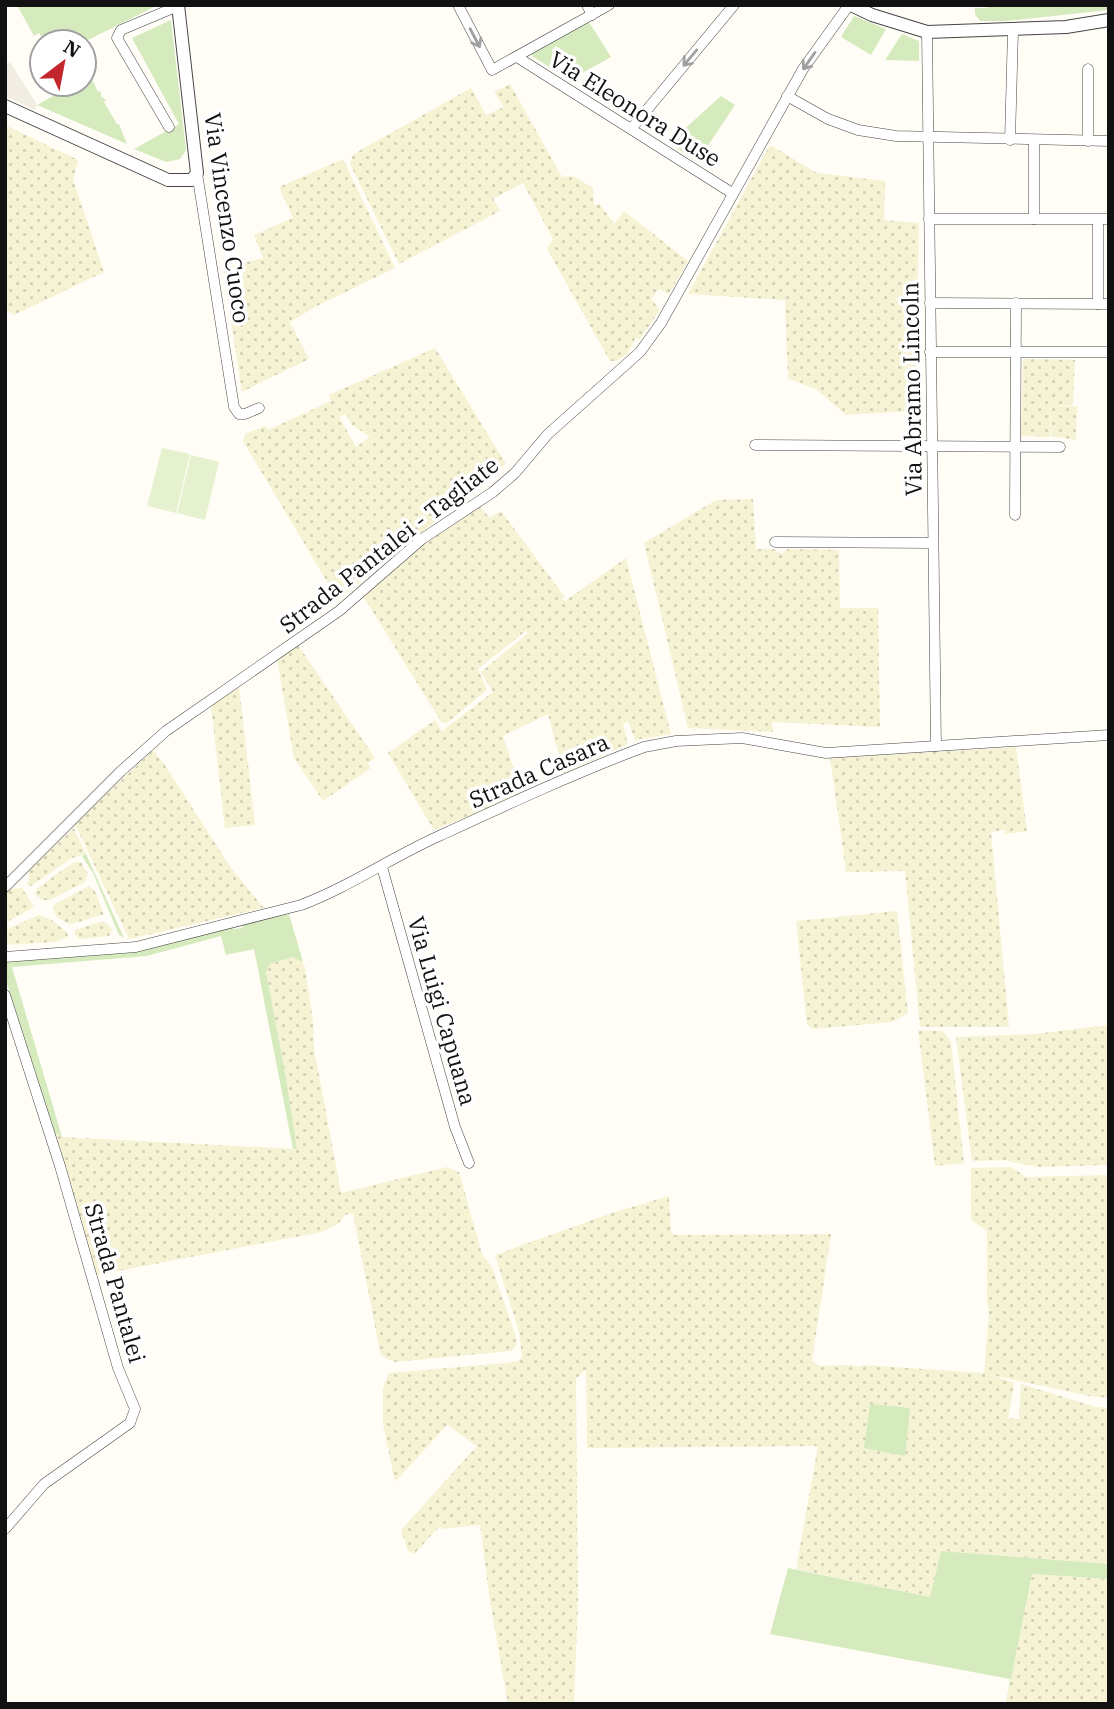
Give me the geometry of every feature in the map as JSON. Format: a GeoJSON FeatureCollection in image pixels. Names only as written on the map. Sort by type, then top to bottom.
{"type":"FeatureCollection","features":[{"type":"Feature","properties":{"kind":"street"},"geometry":{"type":"LineString","coordinates":[[458,5],[492,70],[589,10],[610,5]]}},
{"type":"Feature","properties":{"kind":"street"},"geometry":{"type":"LineString","coordinates":[[631,129],[734,5]]}},
{"type":"Feature","properties":{"kind":"street"},"geometry":{"type":"LineString","coordinates":[[850,5],[872,15],[927,32],[1066,27],[1109,20]]}},
{"type":"Feature","properties":{"kind":"street","name":"Strada Pantalei - Tagliate"},"geometry":{"type":"LineString","coordinates":[[5,887],[121,771],[166,731],[339,611],[422,539],[493,492],[514,473],[548,434],[640,352],[661,323],[803,69],[850,5]]}},
{"type":"Feature","properties":{"kind":"street"},"geometry":{"type":"LineString","coordinates":[[169,127],[117,38],[121,30],[178,6]]}},
{"type":"Feature","properties":{"kind":"street","name":"Via Vincenzo Cuoco"},"geometry":{"type":"LineString","coordinates":[[178,6],[197,173],[234,407],[239,414],[259,408]]}},
{"type":"Feature","properties":{"kind":"street"},"geometry":{"type":"LineString","coordinates":[[1010,140],[1013,30]]}},
{"type":"Feature","properties":{"kind":"street","name":"Via Abramo Lincoln"},"geometry":{"type":"LineString","coordinates":[[927,32],[936,746]]}},
{"type":"Feature","properties":{"kind":"street","name":"Via Eleonora Duse"},"geometry":{"type":"LineString","coordinates":[[517,57],[732,193]]}},
{"type":"Feature","properties":{"kind":"street"},"geometry":{"type":"LineString","coordinates":[[1088,69],[1088,141]]}},
{"type":"Feature","properties":{"kind":"street"},"geometry":{"type":"LineString","coordinates":[[787,96],[828,118],[858,130],[896,136],[1109,141]]}},
{"type":"Feature","properties":{"kind":"street"},"geometry":{"type":"LineString","coordinates":[[5,106],[167,180],[192,180],[197,173]]}},
{"type":"Feature","properties":{"kind":"street"},"geometry":{"type":"LineString","coordinates":[[1034,140],[1034,219]]}},
{"type":"Feature","properties":{"kind":"street"},"geometry":{"type":"LineString","coordinates":[[929,219],[1103,219],[1104,304],[930,303]]}},
{"type":"Feature","properties":{"kind":"street"},"geometry":{"type":"LineString","coordinates":[[1015,515],[1016,303]]}},
{"type":"Feature","properties":{"kind":"street"},"geometry":{"type":"LineString","coordinates":[[930,352],[1109,352]]}},
{"type":"Feature","properties":{"kind":"street"},"geometry":{"type":"LineString","coordinates":[[755,445],[1060,447]]}},
{"type":"Feature","properties":{"kind":"street"},"geometry":{"type":"LineString","coordinates":[[775,542],[933,543]]}},
{"type":"Feature","properties":{"kind":"street","name":"Strada Casara"},"geometry":{"type":"LineString","coordinates":[[5,957],[136,947],[284,910],[319,898],[439,836],[644,747],[715,738],[766,741],[826,752],[1109,735]]}},
{"type":"Feature","properties":{"kind":"street","name":"Via Luigi Capuana"},"geometry":{"type":"LineString","coordinates":[[382,867],[455,1127],[469,1163]]}},
{"type":"Feature","properties":{"kind":"street","name":"Strada Pantalei"},"geometry":{"type":"LineString","coordinates":[[5,995],[60,1166],[118,1368],[135,1409],[130,1423],[44,1484],[5,1529]]}},
{"type":"Feature","properties":{"kind":"shaded area"},"geometry":{"type":"Polygon","coordinates":[[[10,62],[28,91],[28,98],[33,98],[37,105],[35,110],[5,96],[5,65],[10,62]]]}},
{"type":"Feature","properties":{"kind":"shaded area"},"geometry":{"type":"Polygon","coordinates":[[[510,84],[562,177],[573,176],[593,188],[594,206],[599,203],[614,224],[624,211],[688,261],[669,294],[659,289],[651,299],[660,310],[639,340],[636,337],[628,353],[616,361],[610,361],[547,249],[553,239],[523,183],[493,199],[500,211],[399,264],[350,164],[352,156],[357,152],[471,88],[486,115],[504,107],[494,92],[510,84]]]}},
{"type":"Feature","properties":{"kind":"shaded area"},"geometry":{"type":"Polygon","coordinates":[[[5,125],[78,160],[73,179],[104,272],[14,315],[5,310],[5,125]]]}},
{"type":"Feature","properties":{"kind":"shaded area"},"geometry":{"type":"Polygon","coordinates":[[[770,145],[817,173],[885,181],[884,220],[919,223],[916,369],[910,411],[846,415],[816,389],[788,379],[785,300],[688,294],[770,145]]]}},
{"type":"Feature","properties":{"kind":"shaded area"},"geometry":{"type":"Polygon","coordinates":[[[343,159],[395,268],[290,322],[309,359],[242,392],[223,268],[263,258],[254,235],[293,218],[279,187],[343,159]]]}},
{"type":"Feature","properties":{"kind":"shaded area"},"geometry":{"type":"Polygon","coordinates":[[[435,348],[506,464],[443,514],[435,501],[432,502],[440,518],[338,600],[243,441],[245,434],[265,426],[268,430],[331,401],[329,395],[435,348]],[[346,414],[339,417],[356,447],[370,437],[351,424],[346,414]]]}},
{"type":"Feature","properties":{"kind":"shaded area"},"geometry":{"type":"Polygon","coordinates":[[[1023,359],[1075,360],[1073,405],[1051,406],[1077,406],[1076,440],[1051,436],[1051,408],[1050,437],[1021,436],[1023,359]]]}},
{"type":"Feature","properties":{"kind":"shaded area"},"geometry":{"type":"Polygon","coordinates":[[[753,499],[756,549],[773,549],[782,554],[788,549],[839,550],[840,608],[878,608],[880,727],[772,722],[773,732],[688,728],[644,543],[716,500],[753,499]]]}},
{"type":"Feature","properties":{"kind":"shaded area"},"geometry":{"type":"Polygon","coordinates":[[[479,506],[490,518],[501,511],[565,597],[562,599],[565,601],[626,558],[671,734],[635,740],[628,721],[623,724],[628,744],[564,774],[548,714],[503,736],[522,794],[434,830],[388,753],[435,720],[442,731],[493,692],[481,672],[527,634],[527,630],[478,669],[487,690],[447,723],[442,723],[363,596],[444,527],[479,506]]]}},
{"type":"Feature","properties":{"kind":"shaded area"},"geometry":{"type":"Polygon","coordinates":[[[298,645],[375,758],[368,763],[371,768],[323,801],[294,758],[277,659],[298,645]]]}},
{"type":"Feature","properties":{"kind":"shaded area"},"geometry":{"type":"Polygon","coordinates":[[[239,687],[255,825],[225,828],[211,706],[239,687]]]}},
{"type":"Feature","properties":{"kind":"shaded area"},"geometry":{"type":"Polygon","coordinates":[[[1016,747],[1027,831],[1005,834],[1005,830],[991,832],[1009,1027],[920,1027],[905,871],[846,872],[830,758],[1016,747]]]}},
{"type":"Feature","properties":{"kind":"shaded area"},"geometry":{"type":"Polygon","coordinates":[[[153,750],[231,868],[264,908],[129,939],[75,824],[153,750]]]}},
{"type":"Feature","properties":{"kind":"shaded area"},"geometry":{"type":"Polygon","coordinates":[[[74,828],[86,854],[72,858],[31,886],[26,884],[29,881],[29,871],[74,828]]]}},
{"type":"Feature","properties":{"kind":"shaded area"},"geometry":{"type":"Polygon","coordinates":[[[81,862],[88,874],[85,882],[50,900],[42,900],[35,894],[38,888],[58,873],[73,863],[81,862]]]}},
{"type":"Feature","properties":{"kind":"shaded area"},"geometry":{"type":"Polygon","coordinates":[[[89,886],[95,891],[104,914],[72,924],[57,917],[53,909],[55,904],[89,886]]]}},
{"type":"Feature","properties":{"kind":"shaded area"},"geometry":{"type":"Polygon","coordinates":[[[22,888],[34,907],[5,923],[5,894],[10,889],[22,888]]]}},
{"type":"Feature","properties":{"kind":"shaded area"},"geometry":{"type":"Polygon","coordinates":[[[897,911],[908,1013],[892,1022],[813,1029],[807,1025],[796,921],[897,911]]]}},
{"type":"Feature","properties":{"kind":"shaded area"},"geometry":{"type":"Polygon","coordinates":[[[39,915],[50,919],[67,932],[68,937],[55,942],[5,945],[5,930],[39,915]]]}},
{"type":"Feature","properties":{"kind":"shaded area"},"geometry":{"type":"Polygon","coordinates":[[[103,921],[112,930],[109,936],[80,939],[75,935],[75,930],[103,921]]]}},
{"type":"Feature","properties":{"kind":"shaded area"},"geometry":{"type":"Polygon","coordinates":[[[292,957],[301,960],[305,967],[314,1048],[341,1193],[447,1167],[459,1172],[482,1254],[492,1267],[516,1337],[516,1346],[511,1351],[395,1362],[383,1357],[353,1213],[345,1215],[338,1224],[322,1232],[97,1275],[51,1130],[62,1137],[297,1149],[266,972],[270,964],[292,957]]]}},
{"type":"Feature","properties":{"kind":"shaded area"},"geometry":{"type":"Polygon","coordinates":[[[1109,1025],[1109,1165],[1038,1167],[1003,1160],[972,1161],[956,1037],[1035,1034],[1109,1025]]]}},
{"type":"Feature","properties":{"kind":"shaded area"},"geometry":{"type":"Polygon","coordinates":[[[918,1030],[943,1031],[951,1042],[964,1163],[935,1166],[918,1030]]]}},
{"type":"Feature","properties":{"kind":"shaded area"},"geometry":{"type":"Polygon","coordinates":[[[1011,1167],[1026,1177],[1109,1175],[1109,1398],[991,1375],[1014,1383],[1008,1418],[1019,1419],[1021,1384],[1096,1407],[1109,1408],[1109,1564],[941,1551],[930,1597],[796,1569],[818,1446],[587,1448],[586,1369],[576,1379],[578,1602],[574,1704],[508,1704],[480,1525],[442,1529],[440,1526],[414,1554],[408,1551],[401,1530],[477,1446],[447,1425],[395,1482],[383,1424],[383,1388],[389,1373],[507,1363],[518,1361],[522,1357],[519,1332],[495,1255],[612,1213],[669,1196],[671,1231],[674,1235],[831,1234],[812,1361],[819,1366],[863,1365],[984,1373],[989,1311],[987,1231],[971,1220],[971,1168],[1011,1167]]]}},
{"type":"Feature","properties":{"kind":"shaded area"},"geometry":{"type":"Polygon","coordinates":[[[1032,1574],[1109,1579],[1109,1704],[1006,1704],[1032,1574]]]}},
{"type":"Feature","properties":{"kind":"green space"},"geometry":{"type":"Polygon","coordinates":[[[17,5],[158,5],[98,35],[98,28],[30,28],[17,5]]]}},
{"type":"Feature","properties":{"kind":"green space"},"geometry":{"type":"Polygon","coordinates":[[[988,5],[1109,5],[1109,10],[1006,21],[980,21],[975,14],[975,8],[987,8],[988,5]]]}},
{"type":"Feature","properties":{"kind":"green space"},"geometry":{"type":"Polygon","coordinates":[[[854,16],[886,29],[871,55],[841,37],[854,16]]]}},
{"type":"Feature","properties":{"kind":"green space"},"geometry":{"type":"Polygon","coordinates":[[[171,20],[186,150],[180,159],[166,162],[134,149],[179,124],[132,38],[171,20]]]}},
{"type":"Feature","properties":{"kind":"green space"},"geometry":{"type":"Polygon","coordinates":[[[589,22],[611,57],[570,80],[532,56],[533,53],[589,22]]]}},
{"type":"Feature","properties":{"kind":"green space"},"geometry":{"type":"Polygon","coordinates":[[[902,34],[919,41],[919,61],[885,60],[902,34]]]}},
{"type":"Feature","properties":{"kind":"green space"},"geometry":{"type":"Polygon","coordinates":[[[100,91],[127,144],[37,105],[49,98],[98,98],[100,91]]]}},
{"type":"Feature","properties":{"kind":"green space"},"geometry":{"type":"Polygon","coordinates":[[[721,96],[735,105],[697,162],[669,143],[721,96]]]}},
{"type":"Feature","properties":{"kind":"green space"},"geometry":{"type":"Polygon","coordinates":[[[162,448],[190,454],[176,513],[147,506],[162,448]]]}},
{"type":"Feature","properties":{"kind":"green space"},"geometry":{"type":"Polygon","coordinates":[[[191,455],[219,462],[205,520],[177,513],[191,455]]]}},
{"type":"Feature","properties":{"kind":"green space"},"geometry":{"type":"Polygon","coordinates":[[[86,854],[124,938],[119,935],[93,873],[82,856],[86,854]]]}},
{"type":"Feature","properties":{"kind":"green space"},"geometry":{"type":"Polygon","coordinates":[[[289,914],[303,962],[292,957],[270,964],[266,972],[297,1149],[293,1149],[254,949],[226,955],[221,936],[147,956],[12,967],[62,1137],[51,1130],[5,977],[5,961],[138,949],[231,927],[242,928],[244,923],[289,914]]]}},
{"type":"Feature","properties":{"kind":"green space"},"geometry":{"type":"Polygon","coordinates":[[[870,1404],[910,1408],[905,1456],[864,1448],[870,1404]]]}},
{"type":"Feature","properties":{"kind":"green space"},"geometry":{"type":"Polygon","coordinates":[[[941,1551],[1109,1564],[1109,1579],[1032,1574],[1006,1704],[1010,1679],[770,1634],[788,1568],[930,1597],[941,1551]]]}}]}
